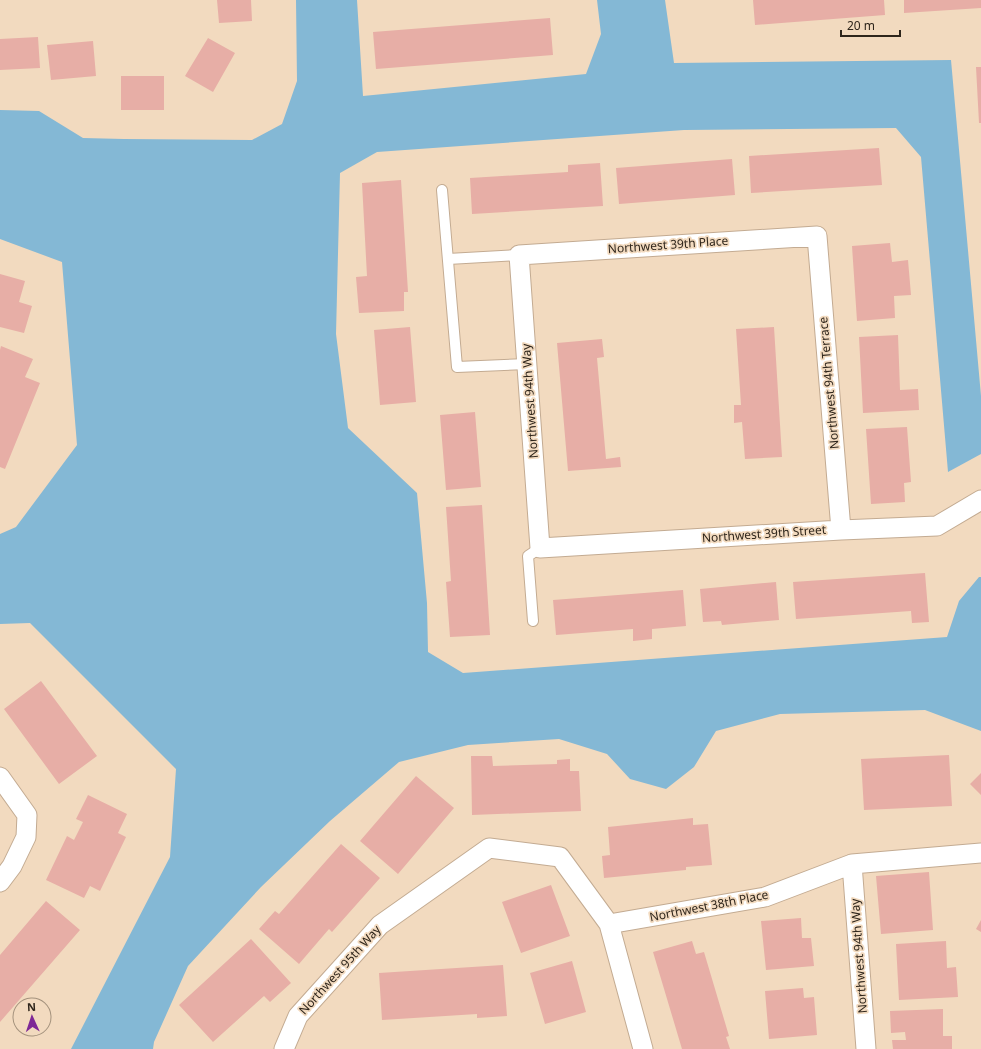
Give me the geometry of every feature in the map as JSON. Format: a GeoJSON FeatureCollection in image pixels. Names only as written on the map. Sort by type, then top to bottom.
{"type":"FeatureCollection","features":[{"type":"Feature","properties":{"kind":"street","name":"Northwest 39th Place"},"geometry":{"type":"LineString","coordinates":[[520,255],[817,236]]}},
{"type":"Feature","properties":{"kind":"street","name":"Northwest 94th Terrace"},"geometry":{"type":"LineString","coordinates":[[817,236],[841,530]]}},
{"type":"Feature","properties":{"kind":"street","name":"Northwest 94th Way"},"geometry":{"type":"LineString","coordinates":[[520,255],[540,548]]}},
{"type":"Feature","properties":{"kind":"street","name":"Northwest 39th Street"},"geometry":{"type":"LineString","coordinates":[[540,548],[841,530],[937,526],[981,500]]}},
{"type":"Feature","properties":{"kind":"street"},"geometry":{"type":"LineString","coordinates":[[0,777],[27,815],[26,837],[12,866],[0,882]]}},
{"type":"Feature","properties":{"kind":"street","name":"Northwest 95th Way"},"geometry":{"type":"LineString","coordinates":[[284,1049],[298,1016],[380,925],[489,848],[560,857],[609,924]]}},
{"type":"Feature","properties":{"kind":"street","name":"Northwest 38th Place"},"geometry":{"type":"LineString","coordinates":[[609,924],[765,897],[852,864],[981,853]]}},
{"type":"Feature","properties":{"kind":"street","name":"Northwest 94th Way"},"geometry":{"type":"LineString","coordinates":[[852,864],[866,1049]]}},
{"type":"Feature","properties":{"kind":"street"},"geometry":{"type":"LineString","coordinates":[[609,924],[643,1049]]}},
{"type":"Feature","properties":{"kind":"lane"},"geometry":{"type":"LineString","coordinates":[[442,190],[457,367],[527,364]]}},
{"type":"Feature","properties":{"kind":"lane"},"geometry":{"type":"LineString","coordinates":[[448,259],[520,255]]}},
{"type":"Feature","properties":{"kind":"lane"},"geometry":{"type":"LineString","coordinates":[[533,621],[528,556],[540,548]]}},
{"type":"Feature","properties":{"kind":"water"},"geometry":{"type":"Polygon","coordinates":[[[296,0],[357,0],[363,96],[586,74],[601,34],[597,0],[665,0],[674,63],[951,60],[981,396],[981,454],[948,472],[921,157],[896,128],[684,130],[377,152],[340,173],[336,334],[348,428],[417,493],[427,603],[428,652],[463,673],[947,637],[959,601],[979,577],[981,577],[981,731],[925,710],[780,714],[716,731],[694,767],[666,789],[630,779],[607,754],[559,739],[468,745],[399,762],[330,821],[261,887],[188,966],[154,1042],[153,1049],[71,1049],[170,857],[176,769],[30,623],[0,624],[0,534],[16,527],[77,445],[62,262],[0,239],[0,110],[39,111],[83,138],[252,140],[282,124],[297,81],[296,0]]]}},
{"type":"Feature","properties":{"kind":"building"},"geometry":{"type":"Polygon","coordinates":[[[217,0],[251,0],[252,21],[219,23],[217,0]]]}},
{"type":"Feature","properties":{"kind":"building"},"geometry":{"type":"Polygon","coordinates":[[[753,0],[884,0],[885,15],[755,25],[753,0]]]}},
{"type":"Feature","properties":{"kind":"building"},"geometry":{"type":"Polygon","coordinates":[[[904,0],[981,0],[981,8],[904,13],[904,0]]]}},
{"type":"Feature","properties":{"kind":"building"},"geometry":{"type":"Polygon","coordinates":[[[550,18],[553,55],[376,69],[373,32],[550,18]]]}},
{"type":"Feature","properties":{"kind":"building"},"geometry":{"type":"Polygon","coordinates":[[[38,37],[40,68],[0,70],[0,39],[38,37]]]}},
{"type":"Feature","properties":{"kind":"building"},"geometry":{"type":"Polygon","coordinates":[[[208,38],[235,53],[213,92],[185,76],[208,38]]]}},
{"type":"Feature","properties":{"kind":"building"},"geometry":{"type":"Polygon","coordinates":[[[93,41],[96,76],[51,80],[47,45],[93,41]]]}},
{"type":"Feature","properties":{"kind":"building"},"geometry":{"type":"Polygon","coordinates":[[[976,67],[981,67],[981,123],[979,123],[976,67]]]}},
{"type":"Feature","properties":{"kind":"building"},"geometry":{"type":"Polygon","coordinates":[[[121,76],[164,76],[164,110],[121,110],[121,76]]]}},
{"type":"Feature","properties":{"kind":"building"},"geometry":{"type":"Polygon","coordinates":[[[879,148],[882,185],[751,193],[749,156],[879,148]]]}},
{"type":"Feature","properties":{"kind":"building"},"geometry":{"type":"Polygon","coordinates":[[[732,159],[735,195],[619,204],[616,168],[732,159]]]}},
{"type":"Feature","properties":{"kind":"building"},"geometry":{"type":"Polygon","coordinates":[[[600,163],[603,206],[472,214],[470,178],[568,172],[568,165],[600,163]]]}},
{"type":"Feature","properties":{"kind":"building"},"geometry":{"type":"Polygon","coordinates":[[[401,180],[408,292],[404,292],[404,311],[359,313],[356,277],[367,276],[362,183],[401,180]]]}},
{"type":"Feature","properties":{"kind":"building"},"geometry":{"type":"Polygon","coordinates":[[[890,243],[892,262],[908,260],[911,295],[894,296],[895,318],[857,321],[852,246],[890,243]]]}},
{"type":"Feature","properties":{"kind":"building"},"geometry":{"type":"Polygon","coordinates":[[[0,274],[25,281],[19,302],[32,306],[24,333],[0,327],[0,274]]]}},
{"type":"Feature","properties":{"kind":"building"},"geometry":{"type":"Polygon","coordinates":[[[410,327],[416,402],[380,405],[374,330],[410,327]]]}},
{"type":"Feature","properties":{"kind":"building"},"geometry":{"type":"Polygon","coordinates":[[[774,327],[782,457],[745,459],[742,422],[734,423],[734,405],[741,405],[736,329],[774,327]]]}},
{"type":"Feature","properties":{"kind":"building"},"geometry":{"type":"Polygon","coordinates":[[[898,335],[900,390],[918,389],[919,410],[863,413],[859,337],[898,335]]]}},
{"type":"Feature","properties":{"kind":"building"},"geometry":{"type":"Polygon","coordinates":[[[602,339],[604,357],[597,358],[606,459],[620,457],[621,467],[568,471],[557,343],[602,339]]]}},
{"type":"Feature","properties":{"kind":"building"},"geometry":{"type":"Polygon","coordinates":[[[1,346],[33,359],[25,377],[40,383],[5,469],[0,467],[1,346]]]}},
{"type":"Feature","properties":{"kind":"building"},"geometry":{"type":"Polygon","coordinates":[[[475,412],[481,487],[446,490],[440,415],[475,412]]]}},
{"type":"Feature","properties":{"kind":"building"},"geometry":{"type":"Polygon","coordinates":[[[907,427],[911,482],[904,483],[905,502],[871,504],[866,429],[907,427]]]}},
{"type":"Feature","properties":{"kind":"building"},"geometry":{"type":"Polygon","coordinates":[[[482,505],[490,635],[450,637],[446,582],[451,581],[446,507],[482,505]]]}},
{"type":"Feature","properties":{"kind":"building"},"geometry":{"type":"Polygon","coordinates":[[[925,573],[929,622],[912,623],[911,611],[796,619],[793,582],[925,573]]]}},
{"type":"Feature","properties":{"kind":"building"},"geometry":{"type":"Polygon","coordinates":[[[776,582],[779,620],[722,625],[721,621],[703,622],[700,589],[776,582]]]}},
{"type":"Feature","properties":{"kind":"building"},"geometry":{"type":"Polygon","coordinates":[[[683,590],[686,626],[652,629],[652,639],[633,641],[633,629],[556,635],[553,600],[683,590]]]}},
{"type":"Feature","properties":{"kind":"building"},"geometry":{"type":"Polygon","coordinates":[[[41,681],[97,756],[59,784],[4,709],[41,681]]]}},
{"type":"Feature","properties":{"kind":"building"},"geometry":{"type":"Polygon","coordinates":[[[949,755],[952,806],[864,810],[861,759],[949,755]]]}},
{"type":"Feature","properties":{"kind":"building"},"geometry":{"type":"Polygon","coordinates":[[[471,756],[492,756],[493,766],[557,764],[557,760],[570,759],[570,771],[579,771],[581,811],[472,815],[471,756]]]}},
{"type":"Feature","properties":{"kind":"building"},"geometry":{"type":"Polygon","coordinates":[[[981,773],[981,795],[970,784],[981,773]]]}},
{"type":"Feature","properties":{"kind":"building"},"geometry":{"type":"Polygon","coordinates":[[[416,776],[454,808],[398,874],[360,841],[416,776]]]}},
{"type":"Feature","properties":{"kind":"building"},"geometry":{"type":"Polygon","coordinates":[[[88,795],[127,814],[118,833],[126,837],[100,891],[90,886],[84,898],[46,880],[67,836],[74,840],[83,822],[76,819],[88,795]]]}},
{"type":"Feature","properties":{"kind":"building"},"geometry":{"type":"Polygon","coordinates":[[[693,818],[693,825],[708,824],[712,865],[686,867],[686,870],[604,878],[602,856],[610,855],[608,827],[693,818]]]}},
{"type":"Feature","properties":{"kind":"building"},"geometry":{"type":"Polygon","coordinates":[[[341,844],[380,878],[332,932],[329,929],[299,964],[259,929],[275,911],[279,914],[341,844]]]}},
{"type":"Feature","properties":{"kind":"building"},"geometry":{"type":"Polygon","coordinates":[[[929,872],[933,930],[881,934],[876,876],[929,872]]]}},
{"type":"Feature","properties":{"kind":"building"},"geometry":{"type":"Polygon","coordinates":[[[551,885],[570,936],[521,953],[502,902],[551,885]]]}},
{"type":"Feature","properties":{"kind":"building"},"geometry":{"type":"Polygon","coordinates":[[[46,901],[80,930],[22,997],[12,997],[12,1008],[0,1022],[0,955],[46,901]]]}},
{"type":"Feature","properties":{"kind":"building"},"geometry":{"type":"Polygon","coordinates":[[[801,918],[802,938],[811,938],[814,966],[766,970],[761,921],[801,918]]]}},
{"type":"Feature","properties":{"kind":"building"},"geometry":{"type":"Polygon","coordinates":[[[981,920],[981,932],[976,929],[981,920]]]}},
{"type":"Feature","properties":{"kind":"building"},"geometry":{"type":"Polygon","coordinates":[[[251,939],[291,983],[270,1002],[264,996],[213,1042],[179,1005],[251,939]]]}},
{"type":"Feature","properties":{"kind":"building"},"geometry":{"type":"Polygon","coordinates":[[[692,941],[696,954],[704,952],[729,1036],[726,1037],[730,1049],[682,1049],[653,952],[692,941]]]}},
{"type":"Feature","properties":{"kind":"building"},"geometry":{"type":"Polygon","coordinates":[[[946,941],[947,968],[956,967],[958,997],[899,1000],[896,944],[946,941]]]}},
{"type":"Feature","properties":{"kind":"building"},"geometry":{"type":"Polygon","coordinates":[[[572,961],[586,1012],[545,1024],[530,973],[572,961]]]}},
{"type":"Feature","properties":{"kind":"building"},"geometry":{"type":"Polygon","coordinates":[[[503,965],[507,1016],[477,1018],[477,1014],[382,1020],[379,973],[503,965]]]}},
{"type":"Feature","properties":{"kind":"building"},"geometry":{"type":"Polygon","coordinates":[[[803,988],[804,998],[814,997],[817,1035],[769,1039],[765,991],[803,988]]]}},
{"type":"Feature","properties":{"kind":"building"},"geometry":{"type":"Polygon","coordinates":[[[943,1009],[943,1036],[952,1036],[952,1049],[893,1049],[892,1040],[906,1040],[905,1032],[891,1033],[890,1011],[943,1009]]]}}]}
